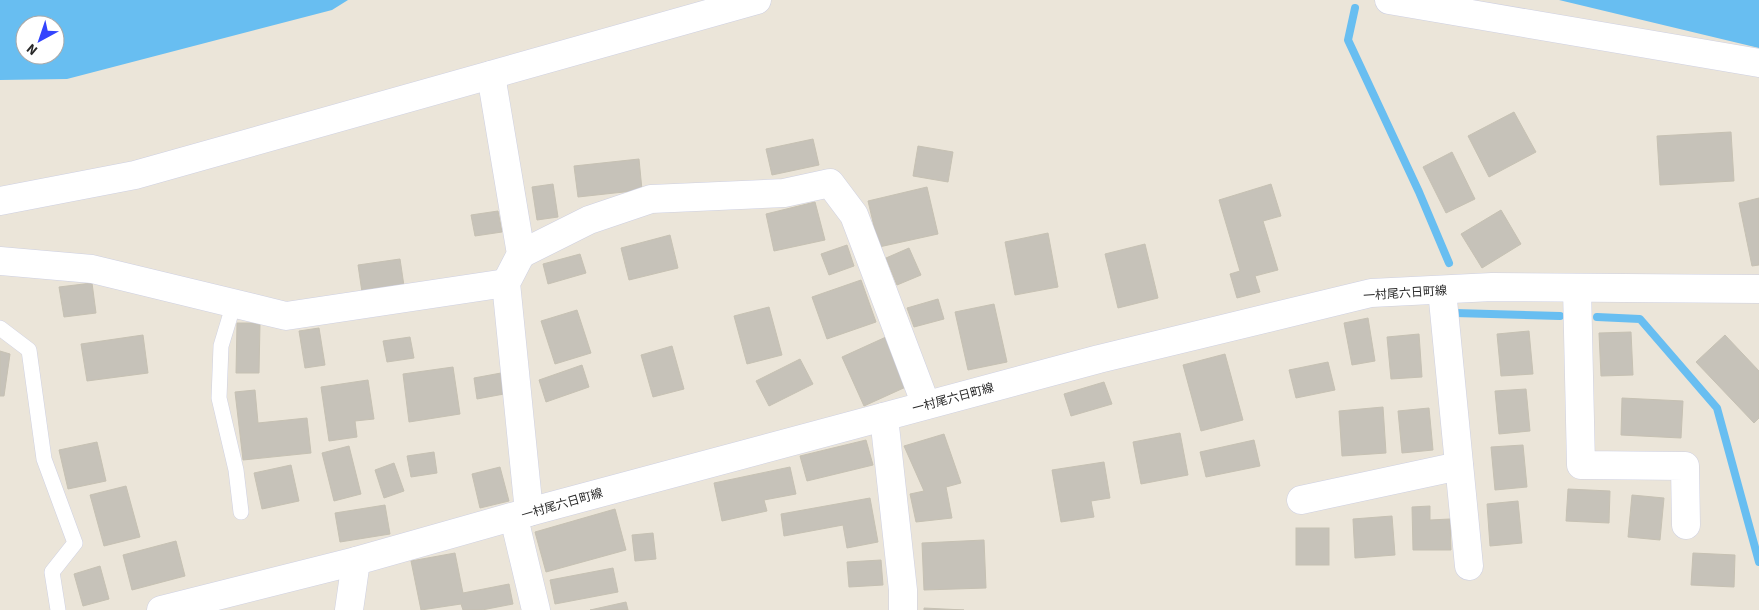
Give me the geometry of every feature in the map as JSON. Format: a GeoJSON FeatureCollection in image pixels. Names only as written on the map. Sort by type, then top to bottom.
{"type":"FeatureCollection","features":[{"type":"Feature","properties":{"kind":"street"},"geometry":{"type":"LineString","coordinates":[[0,200],[135,174],[757,0]]}},
{"type":"Feature","properties":{"kind":"street"},"geometry":{"type":"LineString","coordinates":[[1389,0],[1759,63]]}},
{"type":"Feature","properties":{"kind":"street"},"geometry":{"type":"LineString","coordinates":[[491,75],[521,254]]}},
{"type":"Feature","properties":{"kind":"street"},"geometry":{"type":"LineString","coordinates":[[536,610],[522,515],[506,283],[521,254],[589,220],[651,199],[784,193],[830,183],[854,215],[926,406]]}},
{"type":"Feature","properties":{"kind":"street"},"geometry":{"type":"LineString","coordinates":[[0,261],[92,269],[286,316],[506,283]]}},
{"type":"Feature","properties":{"kind":"street","name":"一村尾六日町線"},"geometry":{"type":"LineString","coordinates":[[161,610],[356,561],[1099,359],[1371,293],[1492,288],[1759,289]]}},
{"type":"Feature","properties":{"kind":"street"},"geometry":{"type":"LineString","coordinates":[[1577,288],[1581,465],[1685,466],[1686,525]]}},
{"type":"Feature","properties":{"kind":"street"},"geometry":{"type":"LineString","coordinates":[[1442,290],[1469,566]]}},
{"type":"Feature","properties":{"kind":"street"},"geometry":{"type":"LineString","coordinates":[[884,417],[903,590],[903,610]]}},
{"type":"Feature","properties":{"kind":"street"},"geometry":{"type":"LineString","coordinates":[[1301,500],[1459,466]]}},
{"type":"Feature","properties":{"kind":"street"},"geometry":{"type":"LineString","coordinates":[[349,610],[356,561]]}},
{"type":"Feature","properties":{"kind":"lane"},"geometry":{"type":"LineString","coordinates":[[234,303],[221,346],[219,398],[236,470],[242,512]]}},
{"type":"Feature","properties":{"kind":"lane"},"geometry":{"type":"LineString","coordinates":[[0,328],[29,350],[44,459],[74,543],[52,572],[58,610]]}},
{"type":"Feature","properties":{"kind":"water"},"geometry":{"type":"Polygon","coordinates":[[[0,0],[348,0],[332,10],[67,79],[0,80],[0,0]]]}},
{"type":"Feature","properties":{"kind":"water"},"geometry":{"type":"Polygon","coordinates":[[[1559,0],[1759,0],[1759,48],[1559,0]]]}},
{"type":"Feature","properties":{"kind":"building"},"geometry":{"type":"Polygon","coordinates":[[[1514,112],[1536,152],[1489,177],[1468,136],[1514,112]]]}},
{"type":"Feature","properties":{"kind":"building"},"geometry":{"type":"Polygon","coordinates":[[[1731,132],[1734,181],[1660,185],[1657,136],[1731,132]]]}},
{"type":"Feature","properties":{"kind":"building"},"geometry":{"type":"Polygon","coordinates":[[[813,139],[819,165],[772,175],[766,149],[813,139]]]}},
{"type":"Feature","properties":{"kind":"building"},"geometry":{"type":"Polygon","coordinates":[[[918,146],[953,152],[948,182],[913,176],[918,146]]]}},
{"type":"Feature","properties":{"kind":"building"},"geometry":{"type":"Polygon","coordinates":[[[1452,152],[1475,199],[1446,213],[1423,167],[1452,152]]]}},
{"type":"Feature","properties":{"kind":"building"},"geometry":{"type":"Polygon","coordinates":[[[639,159],[642,190],[578,197],[574,166],[639,159]]]}},
{"type":"Feature","properties":{"kind":"building"},"geometry":{"type":"Polygon","coordinates":[[[553,184],[558,217],[537,220],[532,187],[553,184]]]}},
{"type":"Feature","properties":{"kind":"building"},"geometry":{"type":"Polygon","coordinates":[[[1271,184],[1281,216],[1263,221],[1278,270],[1255,276],[1260,292],[1237,298],[1230,274],[1240,271],[1219,200],[1271,184]]]}},
{"type":"Feature","properties":{"kind":"building"},"geometry":{"type":"Polygon","coordinates":[[[927,187],[938,234],[879,247],[868,201],[927,187]]]}},
{"type":"Feature","properties":{"kind":"building"},"geometry":{"type":"Polygon","coordinates":[[[1759,198],[1759,265],[1752,266],[1739,203],[1759,198]]]}},
{"type":"Feature","properties":{"kind":"building"},"geometry":{"type":"Polygon","coordinates":[[[815,202],[825,240],[774,251],[766,214],[815,202]]]}},
{"type":"Feature","properties":{"kind":"building"},"geometry":{"type":"Polygon","coordinates":[[[1501,210],[1521,244],[1482,268],[1461,234],[1501,210]]]}},
{"type":"Feature","properties":{"kind":"building"},"geometry":{"type":"Polygon","coordinates":[[[498,211],[502,232],[475,236],[471,215],[498,211]]]}},
{"type":"Feature","properties":{"kind":"building"},"geometry":{"type":"Polygon","coordinates":[[[1048,233],[1058,287],[1015,295],[1005,242],[1048,233]]]}},
{"type":"Feature","properties":{"kind":"building"},"geometry":{"type":"Polygon","coordinates":[[[670,235],[678,268],[629,280],[621,248],[670,235]]]}},
{"type":"Feature","properties":{"kind":"building"},"geometry":{"type":"Polygon","coordinates":[[[1145,244],[1158,298],[1118,308],[1105,254],[1145,244]]]}},
{"type":"Feature","properties":{"kind":"building"},"geometry":{"type":"Polygon","coordinates":[[[847,245],[854,266],[829,275],[821,254],[847,245]]]}},
{"type":"Feature","properties":{"kind":"building"},"geometry":{"type":"Polygon","coordinates":[[[909,248],[921,275],[897,285],[886,258],[909,248]]]}},
{"type":"Feature","properties":{"kind":"building"},"geometry":{"type":"Polygon","coordinates":[[[580,254],[586,273],[548,284],[543,264],[580,254]]]}},
{"type":"Feature","properties":{"kind":"building"},"geometry":{"type":"Polygon","coordinates":[[[400,259],[404,286],[362,292],[358,265],[400,259]]]}},
{"type":"Feature","properties":{"kind":"building"},"geometry":{"type":"Polygon","coordinates":[[[861,280],[876,322],[827,339],[812,297],[861,280]]]}},
{"type":"Feature","properties":{"kind":"building"},"geometry":{"type":"Polygon","coordinates":[[[92,283],[96,313],[64,317],[59,287],[92,283]]]}},
{"type":"Feature","properties":{"kind":"building"},"geometry":{"type":"Polygon","coordinates":[[[938,299],[944,319],[914,327],[907,308],[938,299]]]}},
{"type":"Feature","properties":{"kind":"building"},"geometry":{"type":"Polygon","coordinates":[[[994,304],[1007,362],[968,370],[955,312],[994,304]]]}},
{"type":"Feature","properties":{"kind":"building"},"geometry":{"type":"Polygon","coordinates":[[[769,307],[782,355],[747,364],[734,316],[769,307]]]}},
{"type":"Feature","properties":{"kind":"building"},"geometry":{"type":"Polygon","coordinates":[[[577,310],[591,353],[555,364],[541,321],[577,310]]]}},
{"type":"Feature","properties":{"kind":"building"},"geometry":{"type":"Polygon","coordinates":[[[1368,318],[1375,361],[1352,365],[1344,323],[1368,318]]]}},
{"type":"Feature","properties":{"kind":"building"},"geometry":{"type":"Polygon","coordinates":[[[237,323],[260,323],[259,373],[236,373],[237,323]]]}},
{"type":"Feature","properties":{"kind":"building"},"geometry":{"type":"Polygon","coordinates":[[[319,328],[325,365],[305,368],[299,331],[319,328]]]}},
{"type":"Feature","properties":{"kind":"building"},"geometry":{"type":"Polygon","coordinates":[[[1529,331],[1533,374],[1501,376],[1497,334],[1529,331]]]}},
{"type":"Feature","properties":{"kind":"building"},"geometry":{"type":"Polygon","coordinates":[[[1631,332],[1633,375],[1601,376],[1599,333],[1631,332]]]}},
{"type":"Feature","properties":{"kind":"building"},"geometry":{"type":"Polygon","coordinates":[[[1419,334],[1422,377],[1391,379],[1387,337],[1419,334]]]}},
{"type":"Feature","properties":{"kind":"building"},"geometry":{"type":"Polygon","coordinates":[[[143,335],[148,373],[87,381],[81,344],[143,335]]]}},
{"type":"Feature","properties":{"kind":"building"},"geometry":{"type":"Polygon","coordinates":[[[1725,335],[1759,371],[1759,418],[1754,423],[1696,362],[1725,335]]]}},
{"type":"Feature","properties":{"kind":"building"},"geometry":{"type":"Polygon","coordinates":[[[410,337],[414,358],[387,362],[383,341],[410,337]]]}},
{"type":"Feature","properties":{"kind":"building"},"geometry":{"type":"Polygon","coordinates":[[[886,337],[908,386],[864,406],[842,357],[886,337]]]}},
{"type":"Feature","properties":{"kind":"building"},"geometry":{"type":"Polygon","coordinates":[[[672,346],[684,389],[653,397],[641,355],[672,346]]]}},
{"type":"Feature","properties":{"kind":"building"},"geometry":{"type":"Polygon","coordinates":[[[0,351],[10,354],[4,396],[0,396],[0,351]]]}},
{"type":"Feature","properties":{"kind":"building"},"geometry":{"type":"Polygon","coordinates":[[[1225,354],[1243,420],[1201,431],[1183,365],[1225,354]]]}},
{"type":"Feature","properties":{"kind":"building"},"geometry":{"type":"Polygon","coordinates":[[[800,359],[813,384],[769,406],[756,381],[800,359]]]}},
{"type":"Feature","properties":{"kind":"building"},"geometry":{"type":"Polygon","coordinates":[[[1328,362],[1335,390],[1296,398],[1289,370],[1328,362]]]}},
{"type":"Feature","properties":{"kind":"building"},"geometry":{"type":"Polygon","coordinates":[[[582,365],[589,387],[546,402],[539,380],[582,365]]]}},
{"type":"Feature","properties":{"kind":"building"},"geometry":{"type":"Polygon","coordinates":[[[453,367],[460,414],[409,422],[403,374],[453,367]]]}},
{"type":"Feature","properties":{"kind":"building"},"geometry":{"type":"Polygon","coordinates":[[[501,373],[504,394],[477,399],[474,378],[501,373]]]}},
{"type":"Feature","properties":{"kind":"building"},"geometry":{"type":"Polygon","coordinates":[[[368,380],[374,419],[355,421],[357,437],[329,441],[321,387],[368,380]]]}},
{"type":"Feature","properties":{"kind":"building"},"geometry":{"type":"Polygon","coordinates":[[[1104,382],[1112,404],[1071,416],[1064,394],[1104,382]]]}},
{"type":"Feature","properties":{"kind":"building"},"geometry":{"type":"Polygon","coordinates":[[[1526,389],[1530,431],[1499,434],[1495,391],[1526,389]]]}},
{"type":"Feature","properties":{"kind":"building"},"geometry":{"type":"Polygon","coordinates":[[[255,390],[258,423],[307,418],[311,453],[243,460],[235,392],[255,390]]]}},
{"type":"Feature","properties":{"kind":"building"},"geometry":{"type":"Polygon","coordinates":[[[1622,398],[1683,401],[1681,438],[1621,435],[1622,398]]]}},
{"type":"Feature","properties":{"kind":"building"},"geometry":{"type":"Polygon","coordinates":[[[1383,407],[1386,453],[1342,456],[1339,411],[1383,407]]]}},
{"type":"Feature","properties":{"kind":"building"},"geometry":{"type":"Polygon","coordinates":[[[1429,408],[1433,450],[1402,453],[1398,411],[1429,408]]]}},
{"type":"Feature","properties":{"kind":"building"},"geometry":{"type":"Polygon","coordinates":[[[1180,433],[1188,475],[1141,484],[1133,442],[1180,433]]]}},
{"type":"Feature","properties":{"kind":"building"},"geometry":{"type":"Polygon","coordinates":[[[944,434],[961,483],[946,487],[952,518],[916,522],[910,494],[924,491],[904,446],[944,434]]]}},
{"type":"Feature","properties":{"kind":"building"},"geometry":{"type":"Polygon","coordinates":[[[866,440],[873,465],[807,481],[800,456],[866,440]]]}},
{"type":"Feature","properties":{"kind":"building"},"geometry":{"type":"Polygon","coordinates":[[[1254,440],[1260,466],[1206,477],[1200,452],[1254,440]]]}},
{"type":"Feature","properties":{"kind":"building"},"geometry":{"type":"Polygon","coordinates":[[[97,442],[106,481],[68,489],[59,450],[97,442]]]}},
{"type":"Feature","properties":{"kind":"building"},"geometry":{"type":"Polygon","coordinates":[[[1523,445],[1527,487],[1495,490],[1491,447],[1523,445]]]}},
{"type":"Feature","properties":{"kind":"building"},"geometry":{"type":"Polygon","coordinates":[[[349,446],[361,494],[334,501],[322,453],[349,446]]]}},
{"type":"Feature","properties":{"kind":"building"},"geometry":{"type":"Polygon","coordinates":[[[434,452],[437,473],[411,477],[407,456],[434,452]]]}},
{"type":"Feature","properties":{"kind":"building"},"geometry":{"type":"Polygon","coordinates":[[[1104,462],[1110,498],[1091,501],[1094,517],[1061,522],[1052,470],[1104,462]]]}},
{"type":"Feature","properties":{"kind":"building"},"geometry":{"type":"Polygon","coordinates":[[[394,463],[404,491],[384,498],[375,470],[394,463]]]}},
{"type":"Feature","properties":{"kind":"building"},"geometry":{"type":"Polygon","coordinates":[[[291,465],[299,501],[262,509],[254,473],[291,465]]]}},
{"type":"Feature","properties":{"kind":"building"},"geometry":{"type":"Polygon","coordinates":[[[500,467],[509,501],[480,508],[472,474],[500,467]]]}},
{"type":"Feature","properties":{"kind":"building"},"geometry":{"type":"Polygon","coordinates":[[[790,467],[796,494],[764,500],[767,511],[722,521],[714,483],[790,467]]]}},
{"type":"Feature","properties":{"kind":"building"},"geometry":{"type":"Polygon","coordinates":[[[126,486],[140,537],[104,546],[90,495],[126,486]]]}},
{"type":"Feature","properties":{"kind":"building"},"geometry":{"type":"Polygon","coordinates":[[[1568,489],[1610,491],[1609,523],[1566,521],[1568,489]]]}},
{"type":"Feature","properties":{"kind":"building"},"geometry":{"type":"Polygon","coordinates":[[[1632,495],[1664,498],[1660,540],[1628,537],[1632,495]]]}},
{"type":"Feature","properties":{"kind":"building"},"geometry":{"type":"Polygon","coordinates":[[[870,498],[878,542],[847,548],[843,525],[784,536],[781,514],[870,498]]]}},
{"type":"Feature","properties":{"kind":"building"},"geometry":{"type":"Polygon","coordinates":[[[1518,501],[1522,543],[1490,546],[1487,504],[1518,501]]]}},
{"type":"Feature","properties":{"kind":"building"},"geometry":{"type":"Polygon","coordinates":[[[385,505],[390,534],[340,542],[335,513],[385,505]]]}},
{"type":"Feature","properties":{"kind":"building"},"geometry":{"type":"Polygon","coordinates":[[[1430,506],[1430,520],[1450,519],[1451,550],[1413,550],[1412,507],[1430,506]]]}},
{"type":"Feature","properties":{"kind":"building"},"geometry":{"type":"Polygon","coordinates":[[[615,509],[626,550],[546,572],[535,532],[615,509]]]}},
{"type":"Feature","properties":{"kind":"building"},"geometry":{"type":"Polygon","coordinates":[[[1392,516],[1395,555],[1355,558],[1353,519],[1392,516]]]}},
{"type":"Feature","properties":{"kind":"building"},"geometry":{"type":"Polygon","coordinates":[[[1296,528],[1329,528],[1329,565],[1296,565],[1296,528]]]}},
{"type":"Feature","properties":{"kind":"building"},"geometry":{"type":"Polygon","coordinates":[[[653,533],[656,559],[635,561],[632,535],[653,533]]]}},
{"type":"Feature","properties":{"kind":"building"},"geometry":{"type":"Polygon","coordinates":[[[984,540],[986,588],[924,590],[922,543],[984,540]]]}},
{"type":"Feature","properties":{"kind":"building"},"geometry":{"type":"Polygon","coordinates":[[[176,541],[185,576],[132,590],[123,555],[176,541]]]}},
{"type":"Feature","properties":{"kind":"building"},"geometry":{"type":"Polygon","coordinates":[[[455,553],[463,593],[509,584],[513,604],[482,610],[463,610],[461,604],[421,610],[411,561],[455,553]]]}},
{"type":"Feature","properties":{"kind":"building"},"geometry":{"type":"Polygon","coordinates":[[[1693,553],[1735,555],[1734,587],[1691,585],[1693,553]]]}},
{"type":"Feature","properties":{"kind":"building"},"geometry":{"type":"Polygon","coordinates":[[[881,560],[883,585],[849,587],[847,562],[881,560]]]}},
{"type":"Feature","properties":{"kind":"building"},"geometry":{"type":"Polygon","coordinates":[[[100,566],[109,599],[83,606],[74,574],[100,566]]]}},
{"type":"Feature","properties":{"kind":"building"},"geometry":{"type":"Polygon","coordinates":[[[613,568],[618,592],[555,604],[550,580],[613,568]]]}},
{"type":"Feature","properties":{"kind":"building"},"geometry":{"type":"Polygon","coordinates":[[[626,602],[628,610],[590,610],[626,602]]]}},
{"type":"Feature","properties":{"kind":"building"},"geometry":{"type":"Polygon","coordinates":[[[924,608],[964,610],[924,610],[924,608]]]}},
{"type":"Feature","properties":{"kind":"waterway"},"geometry":{"type":"LineString","coordinates":[[1355,8],[1348,40],[1419,192],[1449,263]]}},
{"type":"Feature","properties":{"kind":"waterway"},"geometry":{"type":"LineString","coordinates":[[1455,313],[1560,316]]}},
{"type":"Feature","properties":{"kind":"waterway"},"geometry":{"type":"LineString","coordinates":[[1597,317],[1640,319],[1717,408],[1759,562]]}}]}
